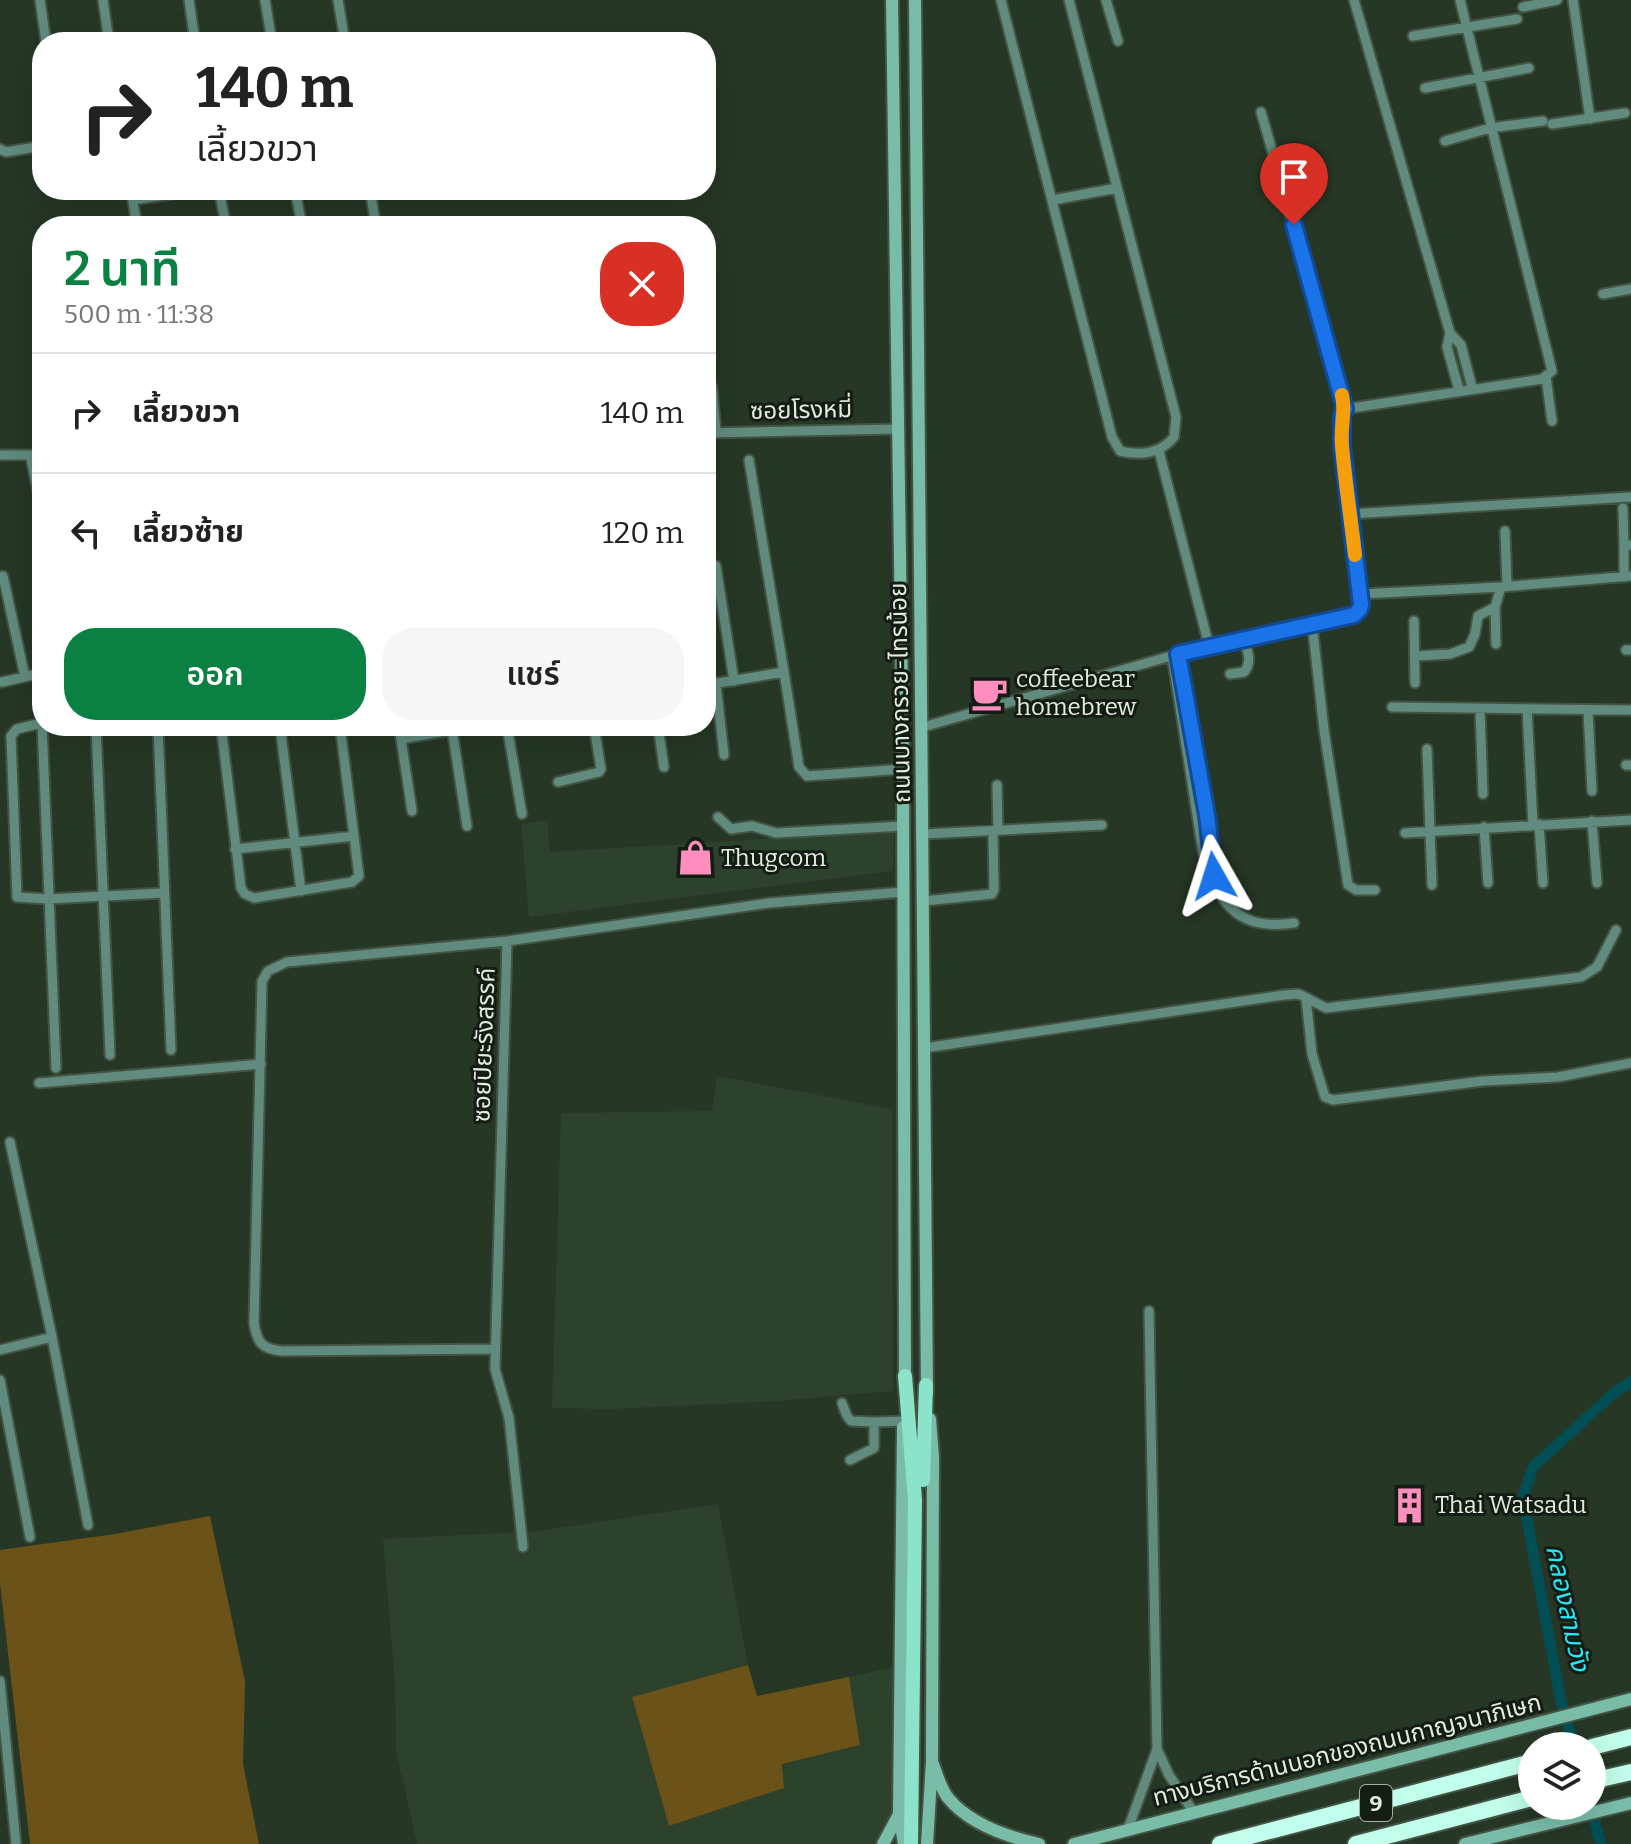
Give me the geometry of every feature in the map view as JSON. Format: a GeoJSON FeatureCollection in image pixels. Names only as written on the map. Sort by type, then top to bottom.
{"type":"FeatureCollection","features":[{"type":"Feature","properties":{"kind":"highway"},"geometry":{"type":"LineString","coordinates":[[1606,1743],[1631,1737]]}},
{"type":"Feature","properties":{"kind":"highway","name":"9"},"geometry":{"type":"LineString","coordinates":[[1220,1844],[1518,1766]]}},
{"type":"Feature","properties":{"kind":"highway"},"geometry":{"type":"LineString","coordinates":[[1606,1778],[1631,1772]]}},
{"type":"Feature","properties":{"kind":"highway","name":"9"},"geometry":{"type":"LineString","coordinates":[[1356,1844],[1518,1802]]}},
{"type":"Feature","properties":{"kind":"main road","name":"ถนนบางกรวย-ไทรน้อย"},"geometry":{"type":"LineString","coordinates":[[892,0],[903,769],[905,1376],[899,1813],[904,1844]]}},
{"type":"Feature","properties":{"kind":"main road","name":"ถนนบางกรวย-ไทรน้อย"},"geometry":{"type":"LineString","coordinates":[[915,0],[926,1385],[933,1457],[932,1761],[927,1844]]}},
{"type":"Feature","properties":{"kind":"main road"},"geometry":{"type":"LineString","coordinates":[[905,1376],[914,1470],[918,1844]]}},
{"type":"Feature","properties":{"kind":"main road"},"geometry":{"type":"LineString","coordinates":[[911,1844],[926,1385]]}},
{"type":"Feature","properties":{"kind":"main road","name":"ทางบริการด้านนอกของถนนกาญจนาภิเษก"},"geometry":{"type":"LineString","coordinates":[[1074,1844],[1631,1699]]}},
{"type":"Feature","properties":{"kind":"main road"},"geometry":{"type":"LineString","coordinates":[[932,1761],[946,1796],[957,1806],[985,1825],[1020,1840],[1039,1844]]}},
{"type":"Feature","properties":{"kind":"main road"},"geometry":{"type":"LineString","coordinates":[[1465,1844],[1631,1803]]}},
{"type":"Feature","properties":{"kind":"main road"},"geometry":{"type":"LineString","coordinates":[[883,1844],[899,1813]]}},
{"type":"Feature","properties":{"kind":"street"},"geometry":{"type":"LineString","coordinates":[[40,0],[45,32]]}},
{"type":"Feature","properties":{"kind":"street"},"geometry":{"type":"LineString","coordinates":[[103,0],[108,32]]}},
{"type":"Feature","properties":{"kind":"street"},"geometry":{"type":"LineString","coordinates":[[189,0],[194,32]]}},
{"type":"Feature","properties":{"kind":"street"},"geometry":{"type":"LineString","coordinates":[[265,0],[270,32]]}},
{"type":"Feature","properties":{"kind":"street"},"geometry":{"type":"LineString","coordinates":[[338,0],[343,32]]}},
{"type":"Feature","properties":{"kind":"street"},"geometry":{"type":"LineString","coordinates":[[1001,0],[1112,437],[1120,451],[1132,454],[1159,451],[1174,437],[1176,417],[1069,0]]}},
{"type":"Feature","properties":{"kind":"street"},"geometry":{"type":"LineString","coordinates":[[1106,0],[1118,41]]}},
{"type":"Feature","properties":{"kind":"street"},"geometry":{"type":"LineString","coordinates":[[1354,0],[1450,333],[1461,345],[1472,387]]}},
{"type":"Feature","properties":{"kind":"street"},"geometry":{"type":"LineString","coordinates":[[1345,409],[1546,377],[1552,371],[1460,0]]}},
{"type":"Feature","properties":{"kind":"street"},"geometry":{"type":"LineString","coordinates":[[1523,7],[1557,0]]}},
{"type":"Feature","properties":{"kind":"street"},"geometry":{"type":"LineString","coordinates":[[1573,0],[1590,119]]}},
{"type":"Feature","properties":{"kind":"street"},"geometry":{"type":"LineString","coordinates":[[1413,36],[1517,19]]}},
{"type":"Feature","properties":{"kind":"street"},"geometry":{"type":"LineString","coordinates":[[1425,88],[1529,68]]}},
{"type":"Feature","properties":{"kind":"street"},"geometry":{"type":"LineString","coordinates":[[923,727],[1209,646],[1358,613],[1361,594],[1342,446],[1342,416],[1345,409],[1261,112]]}},
{"type":"Feature","properties":{"kind":"street"},"geometry":{"type":"LineString","coordinates":[[1445,141],[1490,128],[1625,113]]}},
{"type":"Feature","properties":{"kind":"street"},"geometry":{"type":"LineString","coordinates":[[0,149],[6,152],[32,148]]}},
{"type":"Feature","properties":{"kind":"street"},"geometry":{"type":"LineString","coordinates":[[1053,200],[1117,188]]}},
{"type":"Feature","properties":{"kind":"street"},"geometry":{"type":"LineString","coordinates":[[1603,294],[1631,289]]}},
{"type":"Feature","properties":{"kind":"street"},"geometry":{"type":"LineString","coordinates":[[1450,333],[1447,347],[1459,390]]}},
{"type":"Feature","properties":{"kind":"street"},"geometry":{"type":"LineString","coordinates":[[1546,377],[1552,421]]}},
{"type":"Feature","properties":{"kind":"street","name":"ซอยโรงหมี่"},"geometry":{"type":"LineString","coordinates":[[716,430],[897,429]]}},
{"type":"Feature","properties":{"kind":"street"},"geometry":{"type":"LineString","coordinates":[[1159,451],[1209,646]]}},
{"type":"Feature","properties":{"kind":"street"},"geometry":{"type":"LineString","coordinates":[[0,455],[30,455],[32,464]]}},
{"type":"Feature","properties":{"kind":"street"},"geometry":{"type":"LineString","coordinates":[[749,460],[799,767],[811,776],[903,769]]}},
{"type":"Feature","properties":{"kind":"street"},"geometry":{"type":"LineString","coordinates":[[1350,514],[1631,497]]}},
{"type":"Feature","properties":{"kind":"street"},"geometry":{"type":"LineString","coordinates":[[1361,594],[1627,577],[1623,508]]}},
{"type":"Feature","properties":{"kind":"street"},"geometry":{"type":"LineString","coordinates":[[1496,644],[1495,607],[1504,587],[1505,531]]}},
{"type":"Feature","properties":{"kind":"street"},"geometry":{"type":"LineString","coordinates":[[716,566],[734,681]]}},
{"type":"Feature","properties":{"kind":"street"},"geometry":{"type":"LineString","coordinates":[[3,576],[25,677]]}},
{"type":"Feature","properties":{"kind":"street"},"geometry":{"type":"LineString","coordinates":[[1415,656],[1450,654],[1469,647],[1478,616],[1495,607]]}},
{"type":"Feature","properties":{"kind":"street"},"geometry":{"type":"LineString","coordinates":[[1414,621],[1415,683]]}},
{"type":"Feature","properties":{"kind":"street"},"geometry":{"type":"LineString","coordinates":[[1312,623],[1324,730],[1348,885],[1356,890],[1375,890]]}},
{"type":"Feature","properties":{"kind":"street"},"geometry":{"type":"LineString","coordinates":[[1230,674],[1244,672],[1248,667],[1249,656],[1243,638]]}},
{"type":"Feature","properties":{"kind":"street"},"geometry":{"type":"LineString","coordinates":[[1175,655],[1203,853]]}},
{"type":"Feature","properties":{"kind":"street"},"geometry":{"type":"LineString","coordinates":[[1175,655],[1207,815],[1217,889],[1234,912],[1253,922],[1270,926],[1294,923]]}},
{"type":"Feature","properties":{"kind":"street"},"geometry":{"type":"LineString","coordinates":[[716,683],[784,672]]}},
{"type":"Feature","properties":{"kind":"street"},"geometry":{"type":"LineString","coordinates":[[2,682],[32,675]]}},
{"type":"Feature","properties":{"kind":"street"},"geometry":{"type":"LineString","coordinates":[[1392,707],[1631,710]]}},
{"type":"Feature","properties":{"kind":"street"},"geometry":{"type":"LineString","coordinates":[[1527,709],[1543,883]]}},
{"type":"Feature","properties":{"kind":"street"},"geometry":{"type":"LineString","coordinates":[[1480,710],[1483,794]]}},
{"type":"Feature","properties":{"kind":"street"},"geometry":{"type":"LineString","coordinates":[[1588,710],[1592,791]]}},
{"type":"Feature","properties":{"kind":"street"},"geometry":{"type":"LineString","coordinates":[[716,711],[724,755]]}},
{"type":"Feature","properties":{"kind":"street"},"geometry":{"type":"LineString","coordinates":[[32,725],[17,729],[11,736],[15,893],[20,899],[163,893]]}},
{"type":"Feature","properties":{"kind":"street"},"geometry":{"type":"LineString","coordinates":[[42,736],[56,1068]]}},
{"type":"Feature","properties":{"kind":"street"},"geometry":{"type":"LineString","coordinates":[[96,736],[110,1055]]}},
{"type":"Feature","properties":{"kind":"street"},"geometry":{"type":"LineString","coordinates":[[158,736],[171,1050]]}},
{"type":"Feature","properties":{"kind":"street"},"geometry":{"type":"LineString","coordinates":[[222,736],[241,888],[250,897],[357,880],[341,736]]}},
{"type":"Feature","properties":{"kind":"street"},"geometry":{"type":"LineString","coordinates":[[281,736],[301,891]]}},
{"type":"Feature","properties":{"kind":"street"},"geometry":{"type":"LineString","coordinates":[[401,736],[412,811]]}},
{"type":"Feature","properties":{"kind":"street"},"geometry":{"type":"LineString","coordinates":[[401,739],[417,736]]}},
{"type":"Feature","properties":{"kind":"street"},"geometry":{"type":"LineString","coordinates":[[459,736],[467,826]]}},
{"type":"Feature","properties":{"kind":"street"},"geometry":{"type":"LineString","coordinates":[[509,736],[522,814]]}},
{"type":"Feature","properties":{"kind":"street"},"geometry":{"type":"LineString","coordinates":[[558,782],[599,772],[596,736]]}},
{"type":"Feature","properties":{"kind":"street"},"geometry":{"type":"LineString","coordinates":[[659,736],[664,767]]}},
{"type":"Feature","properties":{"kind":"street"},"geometry":{"type":"LineString","coordinates":[[1427,749],[1432,885]]}},
{"type":"Feature","properties":{"kind":"street"},"geometry":{"type":"LineString","coordinates":[[924,901],[992,894],[997,785]]}},
{"type":"Feature","properties":{"kind":"street"},"geometry":{"type":"LineString","coordinates":[[718,817],[731,829],[752,826],[776,833],[903,826]]}},
{"type":"Feature","properties":{"kind":"street"},"geometry":{"type":"LineString","coordinates":[[1405,833],[1631,820]]}},
{"type":"Feature","properties":{"kind":"street"},"geometry":{"type":"LineString","coordinates":[[1592,821],[1597,883]]}},
{"type":"Feature","properties":{"kind":"street"},"geometry":{"type":"LineString","coordinates":[[924,834],[1102,825]]}},
{"type":"Feature","properties":{"kind":"street"},"geometry":{"type":"LineString","coordinates":[[1484,827],[1488,883]]}},
{"type":"Feature","properties":{"kind":"street"},"geometry":{"type":"LineString","coordinates":[[235,849],[354,836]]}},
{"type":"Feature","properties":{"kind":"street","name":"ซอยปิยะรังสรรค์"},"geometry":{"type":"LineString","coordinates":[[523,1547],[509,1418],[495,1369],[507,941],[769,903],[903,892]]}},
{"type":"Feature","properties":{"kind":"street"},"geometry":{"type":"LineString","coordinates":[[924,1048],[1252,998],[1299,994],[1326,1008],[1581,977],[1597,967],[1616,930]]}},
{"type":"Feature","properties":{"kind":"street"},"geometry":{"type":"LineString","coordinates":[[495,1349],[282,1351],[269,1350],[256,1339],[262,981],[268,971],[287,962],[507,941]]}},
{"type":"Feature","properties":{"kind":"street"},"geometry":{"type":"LineString","coordinates":[[1306,998],[1312,1054],[1325,1097],[1333,1100],[1483,1081],[1558,1077],[1631,1063]]}},
{"type":"Feature","properties":{"kind":"street"},"geometry":{"type":"LineString","coordinates":[[39,1083],[261,1064]]}},
{"type":"Feature","properties":{"kind":"street"},"geometry":{"type":"LineString","coordinates":[[10,1142],[88,1525]]}},
{"type":"Feature","properties":{"kind":"street"},"geometry":{"type":"LineString","coordinates":[[1128,1829],[1157,1749],[1149,1311]]}},
{"type":"Feature","properties":{"kind":"street"},"geometry":{"type":"LineString","coordinates":[[0,1350],[52,1337]]}},
{"type":"Feature","properties":{"kind":"street"},"geometry":{"type":"LineString","coordinates":[[0,1380],[30,1537]]}},
{"type":"Feature","properties":{"kind":"street"},"geometry":{"type":"LineString","coordinates":[[842,1403],[851,1421],[903,1421]]}},
{"type":"Feature","properties":{"kind":"street"},"geometry":{"type":"LineString","coordinates":[[850,1460],[874,1448],[874,1422]]}},
{"type":"Feature","properties":{"kind":"street"},"geometry":{"type":"LineString","coordinates":[[0,1681],[16,1844]]}},
{"type":"Feature","properties":{"kind":"street"},"geometry":{"type":"LineString","coordinates":[[1157,1749],[1169,1775],[1194,1813]]}},
{"type":"Feature","properties":{"kind":"shaded area"},"geometry":{"type":"Polygon","coordinates":[[[547,820],[550,852],[894,831],[893,871],[529,917],[521,824],[547,820]]]}},
{"type":"Feature","properties":{"kind":"shaded area"},"geometry":{"type":"Polygon","coordinates":[[[717,1076],[892,1109],[893,1391],[778,1401],[613,1409],[552,1408],[561,1113],[712,1111],[717,1076]]]}},
{"type":"Feature","properties":{"kind":"shaded area"},"geometry":{"type":"Polygon","coordinates":[[[718,1504],[748,1665],[632,1697],[669,1826],[784,1788],[782,1764],[860,1745],[849,1677],[894,1667],[897,1736],[895,1804],[883,1835],[873,1844],[417,1844],[396,1751],[395,1683],[383,1539],[538,1531],[718,1504]]]}},
{"type":"Feature","properties":{"kind":"shaded area"},"geometry":{"type":"Polygon","coordinates":[[[210,1516],[245,1681],[243,1764],[259,1844],[30,1844],[0,1583],[0,1550],[115,1534],[210,1516]]]}},
{"type":"Feature","properties":{"kind":"shaded area"},"geometry":{"type":"Polygon","coordinates":[[[748,1665],[757,1696],[849,1677],[860,1745],[782,1764],[784,1788],[669,1826],[632,1697],[748,1665]]]}},
{"type":"Feature","properties":{"kind":"waterway","name":"คลองสามวัง"},"geometry":{"type":"LineString","coordinates":[[1570,1732],[1561,1701],[1523,1498],[1533,1467],[1615,1392],[1631,1382]]}},
{"type":"Feature","properties":{"kind":"waterway","name":"คลองสามวัง"},"geometry":{"type":"LineString","coordinates":[[1594,1820],[1601,1844]]}},
{"type":"Feature","properties":{"kind":"slow traffic"},"geometry":{"type":"LineString","coordinates":[[1342,395],[1345,409],[1342,416],[1342,446],[1355,555]]}},
{"type":"Feature","properties":{"kind":"place","name":"coffeebear homebrew"},"geometry":{"type":"Point","coordinates":[990,693]}},
{"type":"Feature","properties":{"kind":"place","name":"Thugcom"},"geometry":{"type":"Point","coordinates":[695,858]}},
{"type":"Feature","properties":{"kind":"place","name":"Thai Watsadu"},"geometry":{"type":"Point","coordinates":[1409,1505]}},
{"type":"Feature","properties":{"kind":"route"},"geometry":{"type":"LineString","coordinates":[[1214,876],[1207,815],[1178,654],[1354,615],[1361,604],[1342,446],[1342,416],[1345,409],[1294,225]]}}]}
